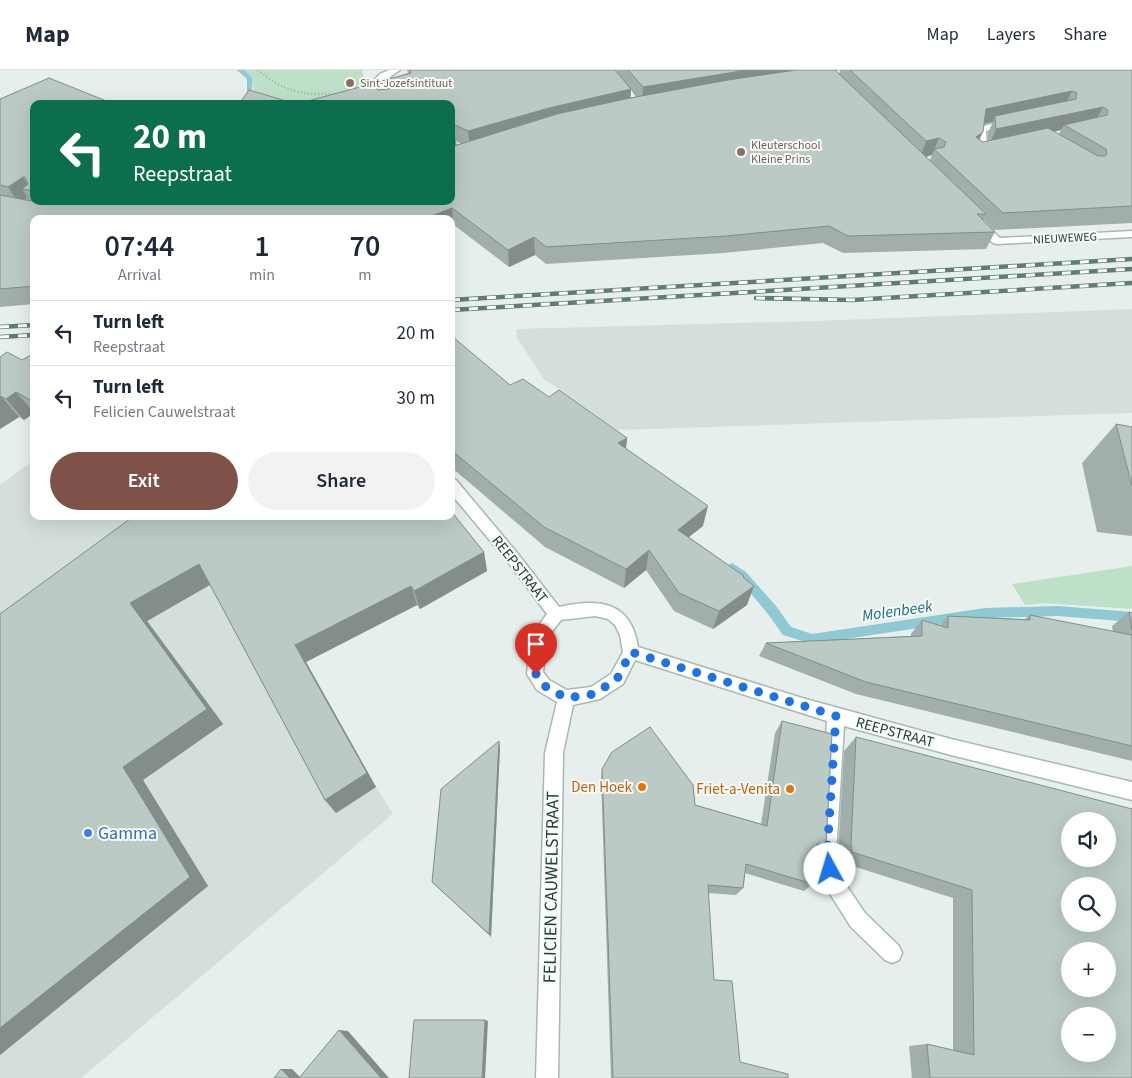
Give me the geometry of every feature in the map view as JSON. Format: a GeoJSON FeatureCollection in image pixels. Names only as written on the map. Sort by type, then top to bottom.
{"type":"FeatureCollection","features":[{"type":"Feature","properties":{"kind":"street"},"geometry":{"type":"LineString","coordinates":[[382,100],[375,94],[374,84],[382,73],[396,70]]}},
{"type":"Feature","properties":{"kind":"street"},"geometry":{"type":"LineString","coordinates":[[982,152],[982,129],[1019,121]]}},
{"type":"Feature","properties":{"kind":"street","name":"NIEUWEWEG"},"geometry":{"type":"LineString","coordinates":[[970,215],[997,241],[1132,234]]}},
{"type":"Feature","properties":{"kind":"street","name":"REEPSTRAAT"},"geometry":{"type":"LineString","coordinates":[[455,489],[513,558],[556,614],[588,608],[613,614],[625,628],[631,652],[836,716],[952,747],[1132,791]]}},
{"type":"Feature","properties":{"kind":"street"},"geometry":{"type":"LineString","coordinates":[[556,614],[539,636],[536,674],[543,685],[566,698],[594,694],[617,679],[631,652]]}},
{"type":"Feature","properties":{"kind":"street","name":"FELICIEN CAUWELSTRAAT"},"geometry":{"type":"LineString","coordinates":[[547,1078],[554,752],[566,698]]}},
{"type":"Feature","properties":{"kind":"street"},"geometry":{"type":"LineString","coordinates":[[836,716],[827,855],[833,883],[858,920],[892,953]]}},
{"type":"Feature","properties":{"kind":"path"},"geometry":{"type":"LineString","coordinates":[[258,70],[269,80],[290,93],[314,96],[350,93],[374,84]]}},
{"type":"Feature","properties":{"kind":"shaded area"},"geometry":{"type":"Polygon","coordinates":[[[1132,309],[1132,413],[617,430],[544,379],[517,338],[516,329],[815,321],[1132,309]]]}},
{"type":"Feature","properties":{"kind":"shaded area"},"geometry":{"type":"Polygon","coordinates":[[[30,463],[30,520],[157,520],[199,557],[336,812],[376,787],[393,814],[81,1078],[0,1078],[0,485],[30,463]]]}},
{"type":"Feature","properties":{"kind":"green space"},"geometry":{"type":"Polygon","coordinates":[[[236,70],[362,70],[370,100],[271,100],[255,93],[250,77],[236,70]]]}},
{"type":"Feature","properties":{"kind":"green space"},"geometry":{"type":"Polygon","coordinates":[[[1132,566],[1132,609],[1044,603],[1025,605],[1012,584],[1132,566]]]}},
{"type":"Feature","properties":{"kind":"building"},"geometry":{"type":"Polygon","coordinates":[[[410,70],[615,70],[631,89],[549,108],[468,131],[455,125],[455,100],[312,100],[371,84],[378,90],[389,89],[389,86],[382,81],[411,73],[410,70]]]}},
{"type":"Feature","properties":{"kind":"building"},"geometry":{"type":"Polygon","coordinates":[[[628,70],[747,70],[643,87],[628,70]]]}},
{"type":"Feature","properties":{"kind":"building"},"geometry":{"type":"Polygon","coordinates":[[[796,70],[835,70],[986,214],[977,214],[995,232],[848,236],[829,226],[726,236],[546,247],[534,237],[508,250],[452,208],[434,215],[30,215],[30,286],[0,289],[0,195],[30,201],[30,205],[455,205],[455,146],[557,114],[728,80],[796,70]]]}},
{"type":"Feature","properties":{"kind":"building"},"geometry":{"type":"Polygon","coordinates":[[[850,70],[1132,70],[1132,206],[1003,213],[934,149],[944,147],[946,142],[939,138],[926,141],[850,70]],[[1072,91],[986,109],[983,132],[976,137],[983,142],[1048,128],[1098,156],[1105,156],[1107,154],[1106,149],[1064,125],[1107,115],[1108,110],[1103,107],[996,129],[995,116],[1076,99],[1077,93],[1072,91]]]}},
{"type":"Feature","properties":{"kind":"building"},"geometry":{"type":"Polygon","coordinates":[[[49,78],[104,100],[30,100],[30,190],[22,189],[28,184],[25,177],[8,187],[0,185],[0,99],[49,78]]]}},
{"type":"Feature","properties":{"kind":"building"},"geometry":{"type":"Polygon","coordinates":[[[249,90],[283,100],[242,100],[249,90]]]}},
{"type":"Feature","properties":{"kind":"building"},"geometry":{"type":"Polygon","coordinates":[[[455,339],[510,385],[523,379],[549,397],[559,390],[627,438],[618,443],[708,506],[678,530],[744,576],[754,586],[719,611],[679,593],[649,550],[626,569],[544,527],[455,453],[455,339]]]}},
{"type":"Feature","properties":{"kind":"building"},"geometry":{"type":"Polygon","coordinates":[[[7,352],[22,360],[30,356],[30,400],[16,392],[6,399],[0,396],[0,357],[7,352]]]}},
{"type":"Feature","properties":{"kind":"building"},"geometry":{"type":"Polygon","coordinates":[[[1116,424],[1132,427],[1132,486],[1116,424]]]}},
{"type":"Feature","properties":{"kind":"building","name":"Gamma"},"geometry":{"type":"Polygon","coordinates":[[[455,516],[484,552],[414,591],[411,586],[295,645],[367,773],[325,800],[199,564],[130,603],[207,709],[123,767],[190,877],[0,1028],[0,614],[129,520],[455,520],[455,516]]]}},
{"type":"Feature","properties":{"kind":"building"},"geometry":{"type":"Polygon","coordinates":[[[1129,612],[1132,613],[1132,630],[1129,612]]]}},
{"type":"Feature","properties":{"kind":"building"},"geometry":{"type":"Polygon","coordinates":[[[1030,615],[1132,635],[1132,746],[866,682],[766,643],[922,636],[922,620],[948,628],[948,616],[1030,620],[1030,615]]]}},
{"type":"Feature","properties":{"kind":"building"},"geometry":{"type":"Polygon","coordinates":[[[782,721],[832,734],[826,846],[817,844],[813,884],[746,864],[743,888],[708,885],[714,980],[732,981],[740,1062],[788,1074],[788,1078],[613,1078],[602,769],[612,752],[650,727],[693,785],[695,805],[767,826],[782,721]]]}},
{"type":"Feature","properties":{"kind":"building"},"geometry":{"type":"Polygon","coordinates":[[[856,737],[1132,809],[1132,1078],[930,1078],[927,1044],[974,1055],[972,890],[852,852],[856,737]]]}},
{"type":"Feature","properties":{"kind":"building"},"geometry":{"type":"Polygon","coordinates":[[[499,741],[489,934],[432,882],[441,789],[499,741]]]}},
{"type":"Feature","properties":{"kind":"building"},"geometry":{"type":"Polygon","coordinates":[[[414,1020],[485,1020],[482,1078],[409,1078],[414,1020]]]}},
{"type":"Feature","properties":{"kind":"building"},"geometry":{"type":"Polygon","coordinates":[[[339,1030],[381,1078],[299,1078],[339,1030]]]}},
{"type":"Feature","properties":{"kind":"building"},"geometry":{"type":"Polygon","coordinates":[[[281,1069],[290,1078],[274,1078],[281,1069]]]}},
{"type":"Feature","properties":{"kind":"waterway","name":"Molenbeek"},"geometry":{"type":"LineString","coordinates":[[240,70],[250,79],[249,96],[252,100]]}},
{"type":"Feature","properties":{"kind":"waterway","name":"Molenbeek"},"geometry":{"type":"LineString","coordinates":[[732,568],[742,575],[787,631],[812,639],[960,615],[1009,611],[1082,612],[1132,617]]}},
{"type":"Feature","properties":{"kind":"railway"},"geometry":{"type":"LineString","coordinates":[[455,300],[1132,259]]}},
{"type":"Feature","properties":{"kind":"railway"},"geometry":{"type":"LineString","coordinates":[[455,310],[1132,269]]}},
{"type":"Feature","properties":{"kind":"railway"},"geometry":{"type":"LineString","coordinates":[[756,298],[852,300],[1132,283]]}},
{"type":"Feature","properties":{"kind":"railway"},"geometry":{"type":"LineString","coordinates":[[0,327],[30,325]]}},
{"type":"Feature","properties":{"kind":"railway"},"geometry":{"type":"LineString","coordinates":[[0,337],[30,335]]}},
{"type":"Feature","properties":{"kind":"place","name":"Sint-Jozefsintituut"},"geometry":{"type":"Point","coordinates":[350,83]}},
{"type":"Feature","properties":{"kind":"place","name":"Kleuterschool Kleine Prins"},"geometry":{"type":"Point","coordinates":[741,152]}},
{"type":"Feature","properties":{"kind":"place","name":"Den Hoek"},"geometry":{"type":"Point","coordinates":[642,787]}},
{"type":"Feature","properties":{"kind":"place","name":"Friet-a-Venita"},"geometry":{"type":"Point","coordinates":[790,789]}},
{"type":"Feature","properties":{"kind":"place","name":"Gamma"},"geometry":{"type":"Point","coordinates":[88,833]}},
{"type":"Feature","properties":{"kind":"route"},"geometry":{"type":"LineString","coordinates":[[536,674],[543,685],[566,698],[594,694],[617,679],[631,652],[836,716],[827,855],[830,869]]}}]}
